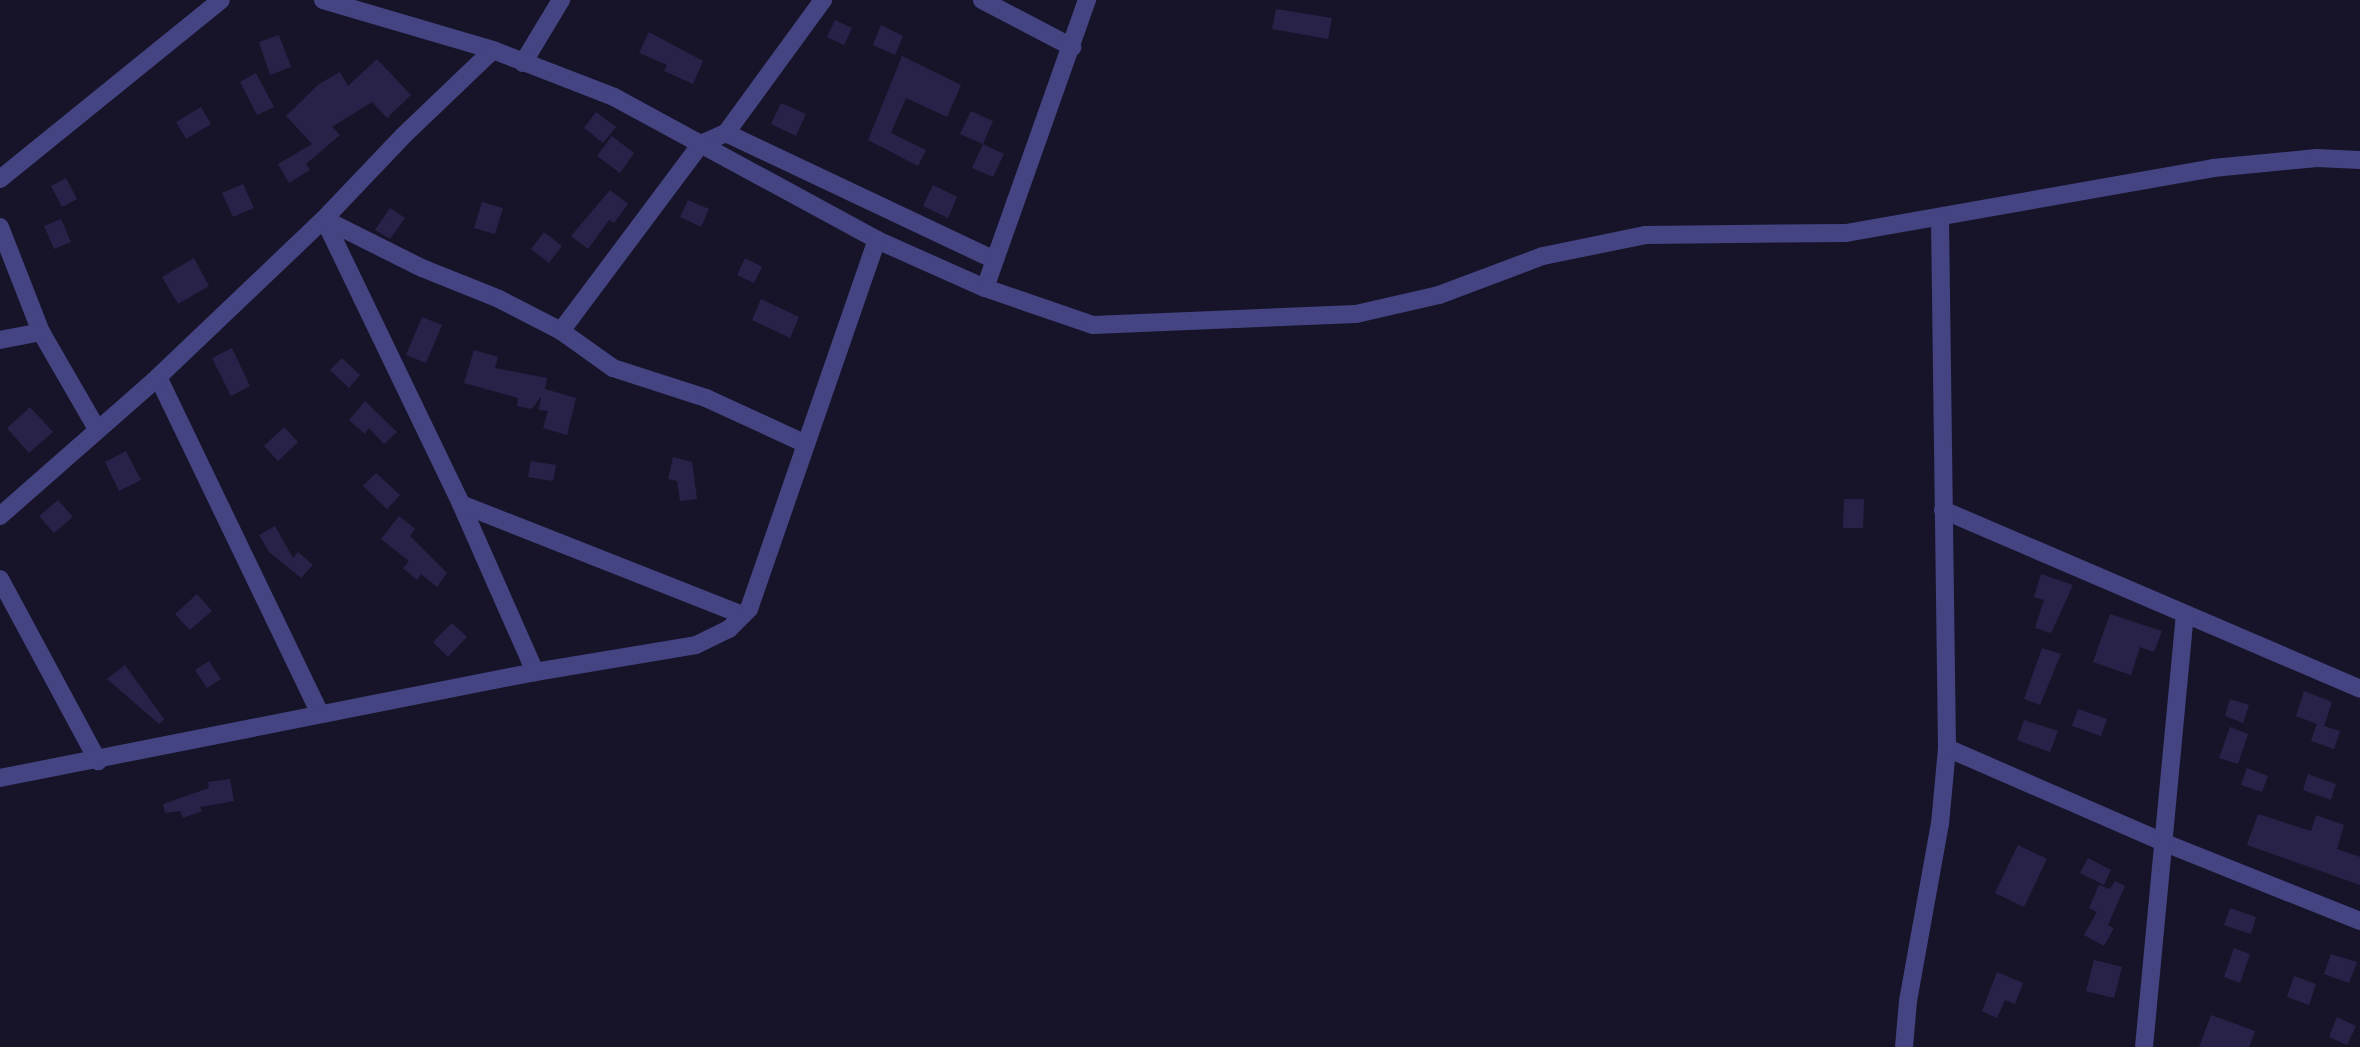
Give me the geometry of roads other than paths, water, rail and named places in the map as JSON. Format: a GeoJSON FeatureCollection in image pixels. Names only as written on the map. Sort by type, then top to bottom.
{"type":"FeatureCollection","features":[{"type":"Feature","properties":{"kind":"street"},"geometry":{"type":"LineString","coordinates":[[0,179],[221,0]]}},
{"type":"Feature","properties":{"kind":"street"},"geometry":{"type":"LineString","coordinates":[[323,0],[493,50],[614,97],[877,240],[985,288],[1093,325],[1356,314],[1439,295],[1543,256],[1645,235],[1846,233],[2213,168],[2317,158],[2360,160]]}},
{"type":"Feature","properties":{"kind":"street"},"geometry":{"type":"LineString","coordinates":[[523,63],[561,0]]}},
{"type":"Feature","properties":{"kind":"street"},"geometry":{"type":"LineString","coordinates":[[561,331],[701,144],[726,133],[823,0]]}},
{"type":"Feature","properties":{"kind":"street"},"geometry":{"type":"LineString","coordinates":[[982,0],[1072,47]]}},
{"type":"Feature","properties":{"kind":"street"},"geometry":{"type":"LineString","coordinates":[[985,288],[1087,0]]}},
{"type":"Feature","properties":{"kind":"street"},"geometry":{"type":"LineString","coordinates":[[0,516],[158,377],[324,219],[403,136],[493,50]]}},
{"type":"Feature","properties":{"kind":"street"},"geometry":{"type":"LineString","coordinates":[[726,133],[995,260]]}},
{"type":"Feature","properties":{"kind":"street"},"geometry":{"type":"LineString","coordinates":[[1904,1047],[1908,1001],[1940,824],[1947,748],[1940,217]]}},
{"type":"Feature","properties":{"kind":"street"},"geometry":{"type":"LineString","coordinates":[[324,219],[561,331],[613,368],[706,398],[806,444]]}},
{"type":"Feature","properties":{"kind":"street"},"geometry":{"type":"LineString","coordinates":[[324,219],[461,504],[535,672]]}},
{"type":"Feature","properties":{"kind":"street"},"geometry":{"type":"LineString","coordinates":[[0,227],[41,332],[97,429]]}},
{"type":"Feature","properties":{"kind":"street"},"geometry":{"type":"LineString","coordinates":[[0,778],[535,672],[696,645],[729,629],[749,609],[877,240]]}},
{"type":"Feature","properties":{"kind":"street"},"geometry":{"type":"LineString","coordinates":[[0,340],[41,332]]}},
{"type":"Feature","properties":{"kind":"street"},"geometry":{"type":"LineString","coordinates":[[158,377],[320,714]]}},
{"type":"Feature","properties":{"kind":"street"},"geometry":{"type":"LineString","coordinates":[[461,504],[743,615]]}},
{"type":"Feature","properties":{"kind":"street"},"geometry":{"type":"LineString","coordinates":[[1943,510],[2360,689]]}},
{"type":"Feature","properties":{"kind":"street"},"geometry":{"type":"LineString","coordinates":[[0,579],[98,761]]}},
{"type":"Feature","properties":{"kind":"street"},"geometry":{"type":"LineString","coordinates":[[2144,1047],[2185,614]]}},
{"type":"Feature","properties":{"kind":"street"},"geometry":{"type":"LineString","coordinates":[[1947,748],[2165,843],[2360,921]]}}]}
